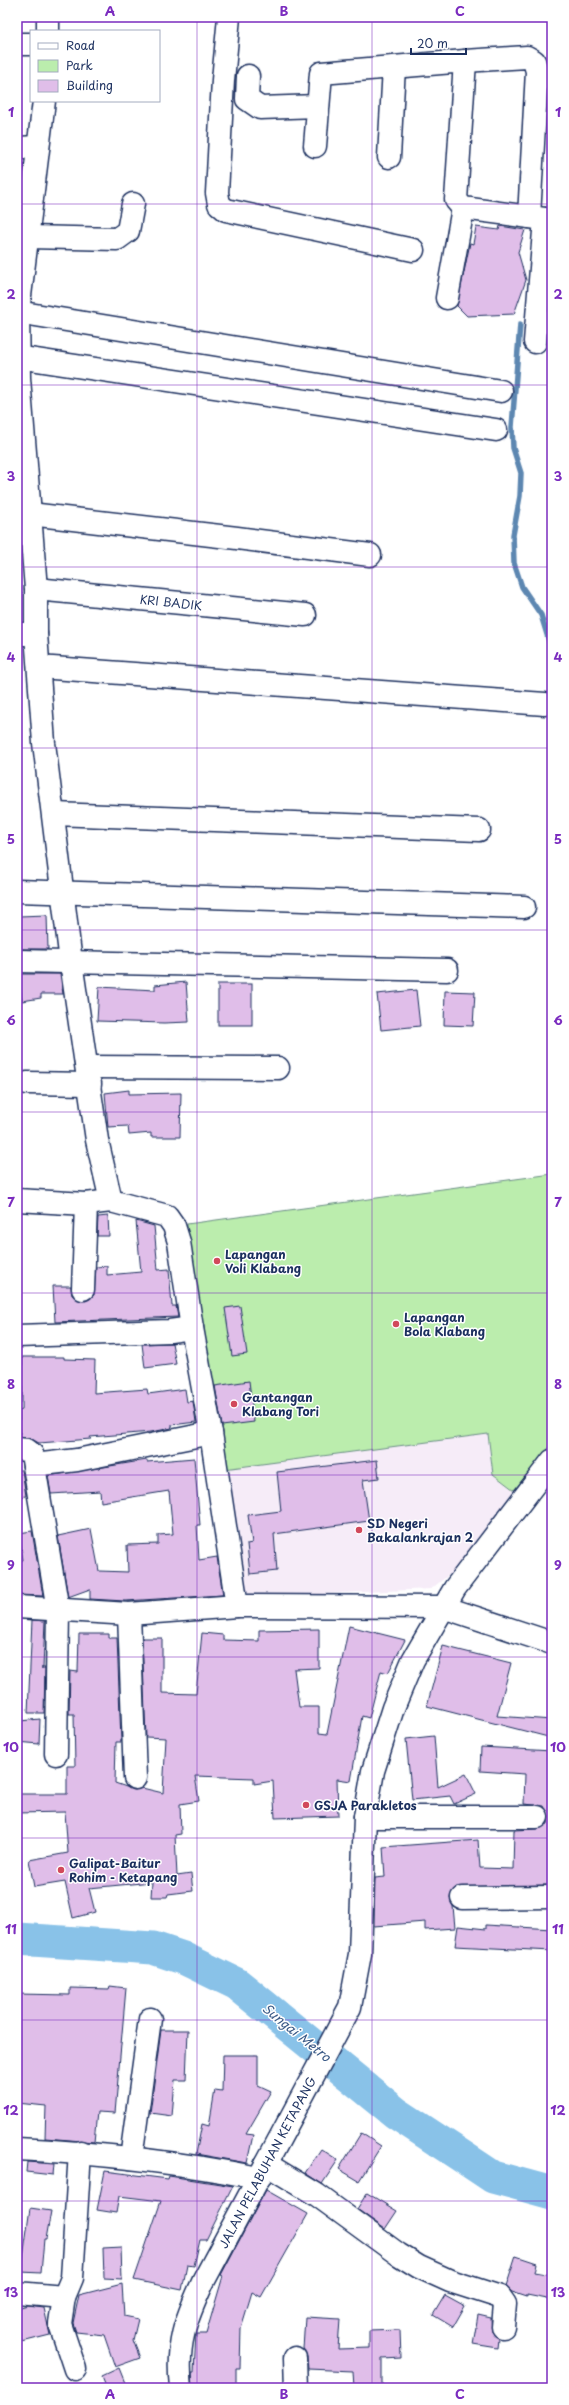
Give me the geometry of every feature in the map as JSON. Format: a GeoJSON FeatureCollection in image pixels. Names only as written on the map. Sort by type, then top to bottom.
{"type":"FeatureCollection","features":[{"type":"Feature","properties":{"kind":"street"},"geometry":{"type":"LineString","coordinates":[[48,17],[48,30]]}},
{"type":"Feature","properties":{"kind":"street"},"geometry":{"type":"LineString","coordinates":[[229,17],[223,80],[217,193],[219,204],[226,210],[413,250]]}},
{"type":"Feature","properties":{"kind":"street"},"geometry":{"type":"LineString","coordinates":[[17,44],[30,44]]}},
{"type":"Feature","properties":{"kind":"street"},"geometry":{"type":"LineString","coordinates":[[315,146],[321,73],[527,57],[534,61],[537,71],[542,219],[535,342]]}},
{"type":"Feature","properties":{"kind":"street"},"geometry":{"type":"LineString","coordinates":[[465,61],[455,190],[456,200],[463,208],[542,219]]}},
{"type":"Feature","properties":{"kind":"street"},"geometry":{"type":"LineString","coordinates":[[389,157],[394,67]]}},
{"type":"Feature","properties":{"kind":"street"},"geometry":{"type":"LineString","coordinates":[[248,76],[247,99],[260,108],[318,106]]}},
{"type":"Feature","properties":{"kind":"street"},"geometry":{"type":"LineString","coordinates":[[44,102],[28,147],[28,236],[18,312],[18,357],[30,514],[24,543],[36,588],[26,634],[39,667],[44,743],[54,814],[71,962],[98,1140],[111,1201]]}},
{"type":"Feature","properties":{"kind":"street"},"geometry":{"type":"LineString","coordinates":[[28,236],[117,239],[128,231],[133,204]]}},
{"type":"Feature","properties":{"kind":"street"},"geometry":{"type":"LineString","coordinates":[[447,298],[463,208]]}},
{"type":"Feature","properties":{"kind":"street"},"geometry":{"type":"LineString","coordinates":[[18,312],[501,391]]}},
{"type":"Feature","properties":{"kind":"street"},"geometry":{"type":"LineString","coordinates":[[18,357],[496,430]]}},
{"type":"Feature","properties":{"kind":"street"},"geometry":{"type":"LineString","coordinates":[[30,514],[370,555]]}},
{"type":"Feature","properties":{"kind":"street","name":"KRI BADIK"},"geometry":{"type":"LineString","coordinates":[[36,588],[305,615]]}},
{"type":"Feature","properties":{"kind":"street"},"geometry":{"type":"LineString","coordinates":[[39,667],[545,704]]}},
{"type":"Feature","properties":{"kind":"street"},"geometry":{"type":"LineString","coordinates":[[54,814],[479,830]]}},
{"type":"Feature","properties":{"kind":"street"},"geometry":{"type":"LineString","coordinates":[[17,890],[524,907]]}},
{"type":"Feature","properties":{"kind":"street"},"geometry":{"type":"LineString","coordinates":[[17,961],[447,970]]}},
{"type":"Feature","properties":{"kind":"street"},"geometry":{"type":"LineString","coordinates":[[27,1083],[88,1075],[278,1068]]}},
{"type":"Feature","properties":{"kind":"street"},"geometry":{"type":"LineString","coordinates":[[17,1200],[86,1204],[111,1201],[167,1216],[174,1226],[179,1242],[192,1328],[211,1433],[237,1606]]}},
{"type":"Feature","properties":{"kind":"street"},"geometry":{"type":"LineString","coordinates":[[83,1289],[86,1204]]}},
{"type":"Feature","properties":{"kind":"street"},"geometry":{"type":"LineString","coordinates":[[17,1336],[170,1331],[192,1328]]}},
{"type":"Feature","properties":{"kind":"street"},"geometry":{"type":"LineString","coordinates":[[34,1465],[77,1460],[211,1433]]}},
{"type":"Feature","properties":{"kind":"street"},"geometry":{"type":"LineString","coordinates":[[17,1449],[28,1450],[32,1454],[58,1610],[56,1754]]}},
{"type":"Feature","properties":{"kind":"street","name":"JALAN PELABUHAN KETAPANG"},"geometry":{"type":"LineString","coordinates":[[181,2388],[179,2352],[191,2307],[262,2171],[345,2020],[350,2007],[360,1954],[365,1816],[373,1770],[394,1708],[413,1660],[443,1607],[552,1461]]}},
{"type":"Feature","properties":{"kind":"street"},"geometry":{"type":"LineString","coordinates":[[17,1607],[129,1614],[237,1606],[443,1607],[552,1643]]}},
{"type":"Feature","properties":{"kind":"street"},"geometry":{"type":"LineString","coordinates":[[129,1614],[135,1778]]}},
{"type":"Feature","properties":{"kind":"street"},"geometry":{"type":"LineString","coordinates":[[365,1816],[537,1817]]}},
{"type":"Feature","properties":{"kind":"street"},"geometry":{"type":"LineString","coordinates":[[462,1898],[552,1897]]}},
{"type":"Feature","properties":{"kind":"street"},"geometry":{"type":"LineString","coordinates":[[131,2158],[150,2019]]}},
{"type":"Feature","properties":{"kind":"street"},"geometry":{"type":"LineString","coordinates":[[17,2149],[80,2152],[262,2171],[317,2195],[398,2254],[419,2267],[450,2281],[500,2297],[505,2304],[504,2327]]}},
{"type":"Feature","properties":{"kind":"street"},"geometry":{"type":"LineString","coordinates":[[75,2369],[60,2324],[64,2297],[72,2278],[80,2152]]}},
{"type":"Feature","properties":{"kind":"street"},"geometry":{"type":"LineString","coordinates":[[17,2293],[64,2297]]}},
{"type":"Feature","properties":{"kind":"street"},"geometry":{"type":"LineString","coordinates":[[295,2358],[296,2388]]}},
{"type":"Feature","properties":{"kind":"shaded area","name":"SD Negeri Bakalankrajan 2"},"geometry":{"type":"Polygon","coordinates":[[[489,1434],[493,1474],[514,1490],[455,1570],[431,1589],[254,1597],[243,1592],[224,1469],[489,1434]]]}},
{"type":"Feature","properties":{"kind":"green space"},"geometry":{"type":"Polygon","coordinates":[[[552,1174],[552,1444],[514,1490],[493,1474],[488,1434],[224,1469],[194,1299],[187,1224],[552,1174]]]}},
{"type":"Feature","properties":{"kind":"building"},"geometry":{"type":"Polygon","coordinates":[[[500,226],[525,230],[518,252],[526,280],[514,314],[467,316],[457,306],[470,243],[473,244],[476,227],[499,230],[500,226]]]}},
{"type":"Feature","properties":{"kind":"building"},"geometry":{"type":"Polygon","coordinates":[[[47,915],[48,949],[19,949],[19,916],[47,915]]]}},
{"type":"Feature","properties":{"kind":"building"},"geometry":{"type":"Polygon","coordinates":[[[19,974],[60,974],[63,994],[41,994],[41,998],[22,1001],[19,974]]]}},
{"type":"Feature","properties":{"kind":"building"},"geometry":{"type":"Polygon","coordinates":[[[186,982],[189,1022],[164,1023],[97,1021],[99,987],[155,990],[155,985],[186,982]]]}},
{"type":"Feature","properties":{"kind":"building"},"geometry":{"type":"Polygon","coordinates":[[[218,984],[252,984],[252,1025],[218,1025],[218,984]]]}},
{"type":"Feature","properties":{"kind":"building"},"geometry":{"type":"Polygon","coordinates":[[[416,990],[420,1026],[381,1030],[377,994],[416,990]]]}},
{"type":"Feature","properties":{"kind":"building"},"geometry":{"type":"Polygon","coordinates":[[[445,991],[475,992],[473,1026],[444,1025],[445,991]]]}},
{"type":"Feature","properties":{"kind":"building"},"geometry":{"type":"Polygon","coordinates":[[[129,1090],[129,1094],[181,1093],[180,1137],[151,1137],[151,1133],[129,1135],[128,1126],[108,1127],[105,1093],[129,1090]]]}},
{"type":"Feature","properties":{"kind":"building"},"geometry":{"type":"Polygon","coordinates":[[[108,1216],[109,1236],[97,1236],[98,1217],[108,1216]]]}},
{"type":"Feature","properties":{"kind":"building"},"geometry":{"type":"Polygon","coordinates":[[[136,1221],[154,1226],[158,1270],[169,1269],[172,1306],[176,1306],[178,1317],[55,1322],[53,1286],[71,1286],[72,1295],[83,1301],[94,1295],[96,1267],[107,1266],[107,1275],[141,1272],[136,1221]]]}},
{"type":"Feature","properties":{"kind":"building"},"geometry":{"type":"Polygon","coordinates":[[[240,1306],[247,1354],[232,1356],[225,1308],[240,1306]]]}},
{"type":"Feature","properties":{"kind":"building"},"geometry":{"type":"Polygon","coordinates":[[[172,1343],[176,1364],[145,1368],[142,1344],[172,1343]]]}},
{"type":"Feature","properties":{"kind":"building"},"geometry":{"type":"Polygon","coordinates":[[[22,1357],[64,1357],[64,1359],[95,1360],[94,1393],[147,1389],[148,1394],[185,1389],[187,1402],[193,1401],[196,1422],[172,1425],[172,1428],[151,1432],[90,1437],[91,1439],[39,1443],[29,1438],[20,1437],[19,1411],[22,1410],[22,1357]]]}},
{"type":"Feature","properties":{"kind":"building","name":"Gantangan Klabang Tori"},"geometry":{"type":"Polygon","coordinates":[[[249,1381],[254,1422],[222,1426],[215,1386],[249,1381]]]}},
{"type":"Feature","properties":{"kind":"building"},"geometry":{"type":"Polygon","coordinates":[[[194,1458],[200,1525],[197,1525],[199,1560],[217,1557],[223,1595],[125,1601],[90,1599],[90,1589],[68,1597],[58,1536],[91,1529],[99,1571],[128,1572],[127,1545],[158,1544],[158,1535],[173,1534],[169,1491],[101,1502],[100,1491],[51,1494],[48,1476],[147,1460],[147,1462],[194,1458]]]}},
{"type":"Feature","properties":{"kind":"building"},"geometry":{"type":"Polygon","coordinates":[[[377,1460],[379,1478],[363,1480],[369,1521],[274,1534],[277,1571],[250,1574],[247,1544],[252,1543],[248,1515],[281,1511],[277,1472],[377,1460]]]}},
{"type":"Feature","properties":{"kind":"building"},"geometry":{"type":"Polygon","coordinates":[[[17,1470],[22,1470],[26,1496],[17,1497],[17,1470]]]}},
{"type":"Feature","properties":{"kind":"building"},"geometry":{"type":"Polygon","coordinates":[[[32,1531],[43,1596],[17,1595],[17,1561],[23,1560],[19,1533],[32,1531]]]}},
{"type":"Feature","properties":{"kind":"building"},"geometry":{"type":"Polygon","coordinates":[[[32,1620],[45,1621],[43,1668],[45,1668],[44,1713],[28,1713],[32,1620]]]}},
{"type":"Feature","properties":{"kind":"building"},"geometry":{"type":"Polygon","coordinates":[[[349,1626],[405,1640],[388,1673],[381,1671],[369,1718],[362,1716],[351,1781],[337,1779],[338,1816],[275,1818],[273,1781],[254,1784],[254,1778],[195,1776],[199,1801],[180,1804],[181,1834],[175,1835],[177,1876],[191,1874],[193,1891],[168,1894],[167,1897],[151,1897],[152,1882],[89,1888],[95,1912],[73,1918],[65,1882],[34,1887],[29,1860],[68,1853],[65,1812],[17,1813],[17,1794],[67,1794],[67,1766],[75,1766],[74,1714],[69,1714],[70,1671],[78,1672],[79,1634],[109,1634],[109,1638],[117,1638],[121,1742],[116,1742],[115,1783],[135,1790],[142,1788],[163,1793],[166,1738],[146,1737],[142,1638],[162,1638],[162,1693],[196,1694],[202,1633],[223,1635],[223,1640],[259,1641],[259,1630],[319,1629],[319,1668],[294,1669],[299,1707],[319,1707],[319,1733],[327,1734],[349,1626]]]}},
{"type":"Feature","properties":{"kind":"building"},"geometry":{"type":"Polygon","coordinates":[[[443,1646],[511,1663],[497,1716],[552,1720],[552,1738],[427,1706],[443,1646]]]}},
{"type":"Feature","properties":{"kind":"building"},"geometry":{"type":"Polygon","coordinates":[[[40,1719],[39,1744],[18,1742],[20,1721],[40,1719]]]}},
{"type":"Feature","properties":{"kind":"building"},"geometry":{"type":"Polygon","coordinates":[[[434,1736],[438,1787],[466,1774],[476,1794],[454,1804],[450,1796],[412,1800],[406,1739],[434,1736]]]}},
{"type":"Feature","properties":{"kind":"building"},"geometry":{"type":"Polygon","coordinates":[[[481,1747],[552,1751],[552,1864],[549,1864],[551,1885],[456,1887],[450,1898],[453,1906],[455,1928],[425,1930],[425,1922],[374,1926],[375,1878],[385,1877],[383,1847],[478,1840],[480,1868],[513,1869],[514,1830],[537,1829],[548,1824],[549,1817],[544,1806],[524,1804],[525,1774],[480,1771],[481,1747]]]}},
{"type":"Feature","properties":{"kind":"building"},"geometry":{"type":"Polygon","coordinates":[[[486,1925],[552,1929],[552,1951],[455,1946],[458,1926],[486,1929],[486,1925]]]}},
{"type":"Feature","properties":{"kind":"building"},"geometry":{"type":"Polygon","coordinates":[[[110,1986],[126,1988],[115,2113],[97,2112],[94,2142],[45,2138],[46,2106],[17,2103],[17,1994],[70,1995],[70,1988],[109,1989],[110,1986]]]}},
{"type":"Feature","properties":{"kind":"building"},"geometry":{"type":"Polygon","coordinates":[[[161,2030],[188,2030],[186,2080],[175,2080],[172,2116],[150,2113],[161,2030]]]}},
{"type":"Feature","properties":{"kind":"building"},"geometry":{"type":"Polygon","coordinates":[[[223,2055],[258,2055],[258,2085],[271,2091],[246,2134],[253,2135],[247,2163],[196,2154],[202,2124],[209,2126],[215,2090],[222,2091],[223,2055]]]}},
{"type":"Feature","properties":{"kind":"building"},"geometry":{"type":"Polygon","coordinates":[[[361,2133],[381,2146],[359,2181],[339,2169],[361,2133]]]}},
{"type":"Feature","properties":{"kind":"building"},"geometry":{"type":"Polygon","coordinates":[[[321,2149],[338,2160],[322,2184],[305,2173],[321,2149]]]}},
{"type":"Feature","properties":{"kind":"building"},"geometry":{"type":"Polygon","coordinates":[[[27,2162],[54,2164],[53,2175],[26,2172],[27,2162]]]}},
{"type":"Feature","properties":{"kind":"building"},"geometry":{"type":"Polygon","coordinates":[[[105,2171],[168,2179],[169,2176],[233,2186],[206,2240],[200,2240],[194,2266],[187,2265],[182,2290],[134,2280],[161,2201],[119,2196],[116,2213],[97,2210],[105,2171]]]}},
{"type":"Feature","properties":{"kind":"building"},"geometry":{"type":"Polygon","coordinates":[[[266,2190],[308,2214],[261,2297],[252,2292],[241,2328],[240,2368],[236,2368],[236,2388],[193,2388],[192,2372],[194,2372],[196,2334],[206,2334],[223,2276],[221,2275],[266,2190]]]}},
{"type":"Feature","properties":{"kind":"building"},"geometry":{"type":"Polygon","coordinates":[[[367,2193],[397,2211],[385,2229],[357,2209],[367,2193]]]}},
{"type":"Feature","properties":{"kind":"building"},"geometry":{"type":"Polygon","coordinates":[[[30,2208],[51,2211],[46,2239],[44,2239],[41,2273],[21,2272],[30,2208]]]}},
{"type":"Feature","properties":{"kind":"building"},"geometry":{"type":"Polygon","coordinates":[[[121,2247],[122,2279],[104,2278],[103,2248],[121,2247]]]}},
{"type":"Feature","properties":{"kind":"building"},"geometry":{"type":"Polygon","coordinates":[[[516,2256],[537,2263],[535,2272],[552,2275],[552,2300],[527,2295],[527,2297],[512,2292],[506,2287],[516,2256]]]}},
{"type":"Feature","properties":{"kind":"building"},"geometry":{"type":"Polygon","coordinates":[[[122,2284],[124,2316],[138,2319],[133,2340],[140,2358],[115,2367],[104,2335],[76,2332],[73,2323],[79,2295],[122,2284]]]}},
{"type":"Feature","properties":{"kind":"building"},"geometry":{"type":"Polygon","coordinates":[[[445,2295],[465,2306],[453,2327],[433,2315],[445,2295]]]}},
{"type":"Feature","properties":{"kind":"building"},"geometry":{"type":"Polygon","coordinates":[[[28,2306],[44,2308],[50,2335],[22,2342],[17,2322],[17,2309],[28,2306]]]}},
{"type":"Feature","properties":{"kind":"building"},"geometry":{"type":"Polygon","coordinates":[[[478,2315],[491,2318],[492,2332],[499,2339],[498,2348],[473,2344],[478,2315]]]}},
{"type":"Feature","properties":{"kind":"building"},"geometry":{"type":"Polygon","coordinates":[[[305,2317],[340,2319],[338,2349],[369,2348],[369,2331],[400,2330],[401,2358],[382,2359],[382,2388],[354,2388],[353,2371],[308,2369],[307,2357],[303,2349],[305,2317]]]}},
{"type":"Feature","properties":{"kind":"building"},"geometry":{"type":"Polygon","coordinates":[[[119,2368],[127,2388],[107,2388],[102,2376],[119,2368]]]}},
{"type":"Feature","properties":{"kind":"waterway"},"geometry":{"type":"LineString","coordinates":[[520,324],[512,427],[513,448],[521,473],[520,496],[513,535],[514,563],[522,587],[541,615],[552,651]]}},
{"type":"Feature","properties":{"kind":"waterway","name":"Sungai Metro"},"geometry":{"type":"LineString","coordinates":[[17,1939],[153,1948],[183,1958],[237,1984],[396,2113],[493,2177],[552,2193]]}},
{"type":"Feature","properties":{"kind":"place","name":"Lapangan Voli Klabang"},"geometry":{"type":"Point","coordinates":[217,1261]}},
{"type":"Feature","properties":{"kind":"place","name":"Lapangan Bola Klabang"},"geometry":{"type":"Point","coordinates":[396,1324]}},
{"type":"Feature","properties":{"kind":"place","name":"Gantangan Klabang Tori"},"geometry":{"type":"Point","coordinates":[234,1404]}},
{"type":"Feature","properties":{"kind":"place","name":"SD Negeri Bakalankrajan 2"},"geometry":{"type":"Point","coordinates":[359,1530]}},
{"type":"Feature","properties":{"kind":"place","name":"GSJA Parakletos"},"geometry":{"type":"Point","coordinates":[306,1805]}},
{"type":"Feature","properties":{"kind":"place","name":"Galipat-Baitur Rohim - Ketapang"},"geometry":{"type":"Point","coordinates":[61,1870]}}]}
